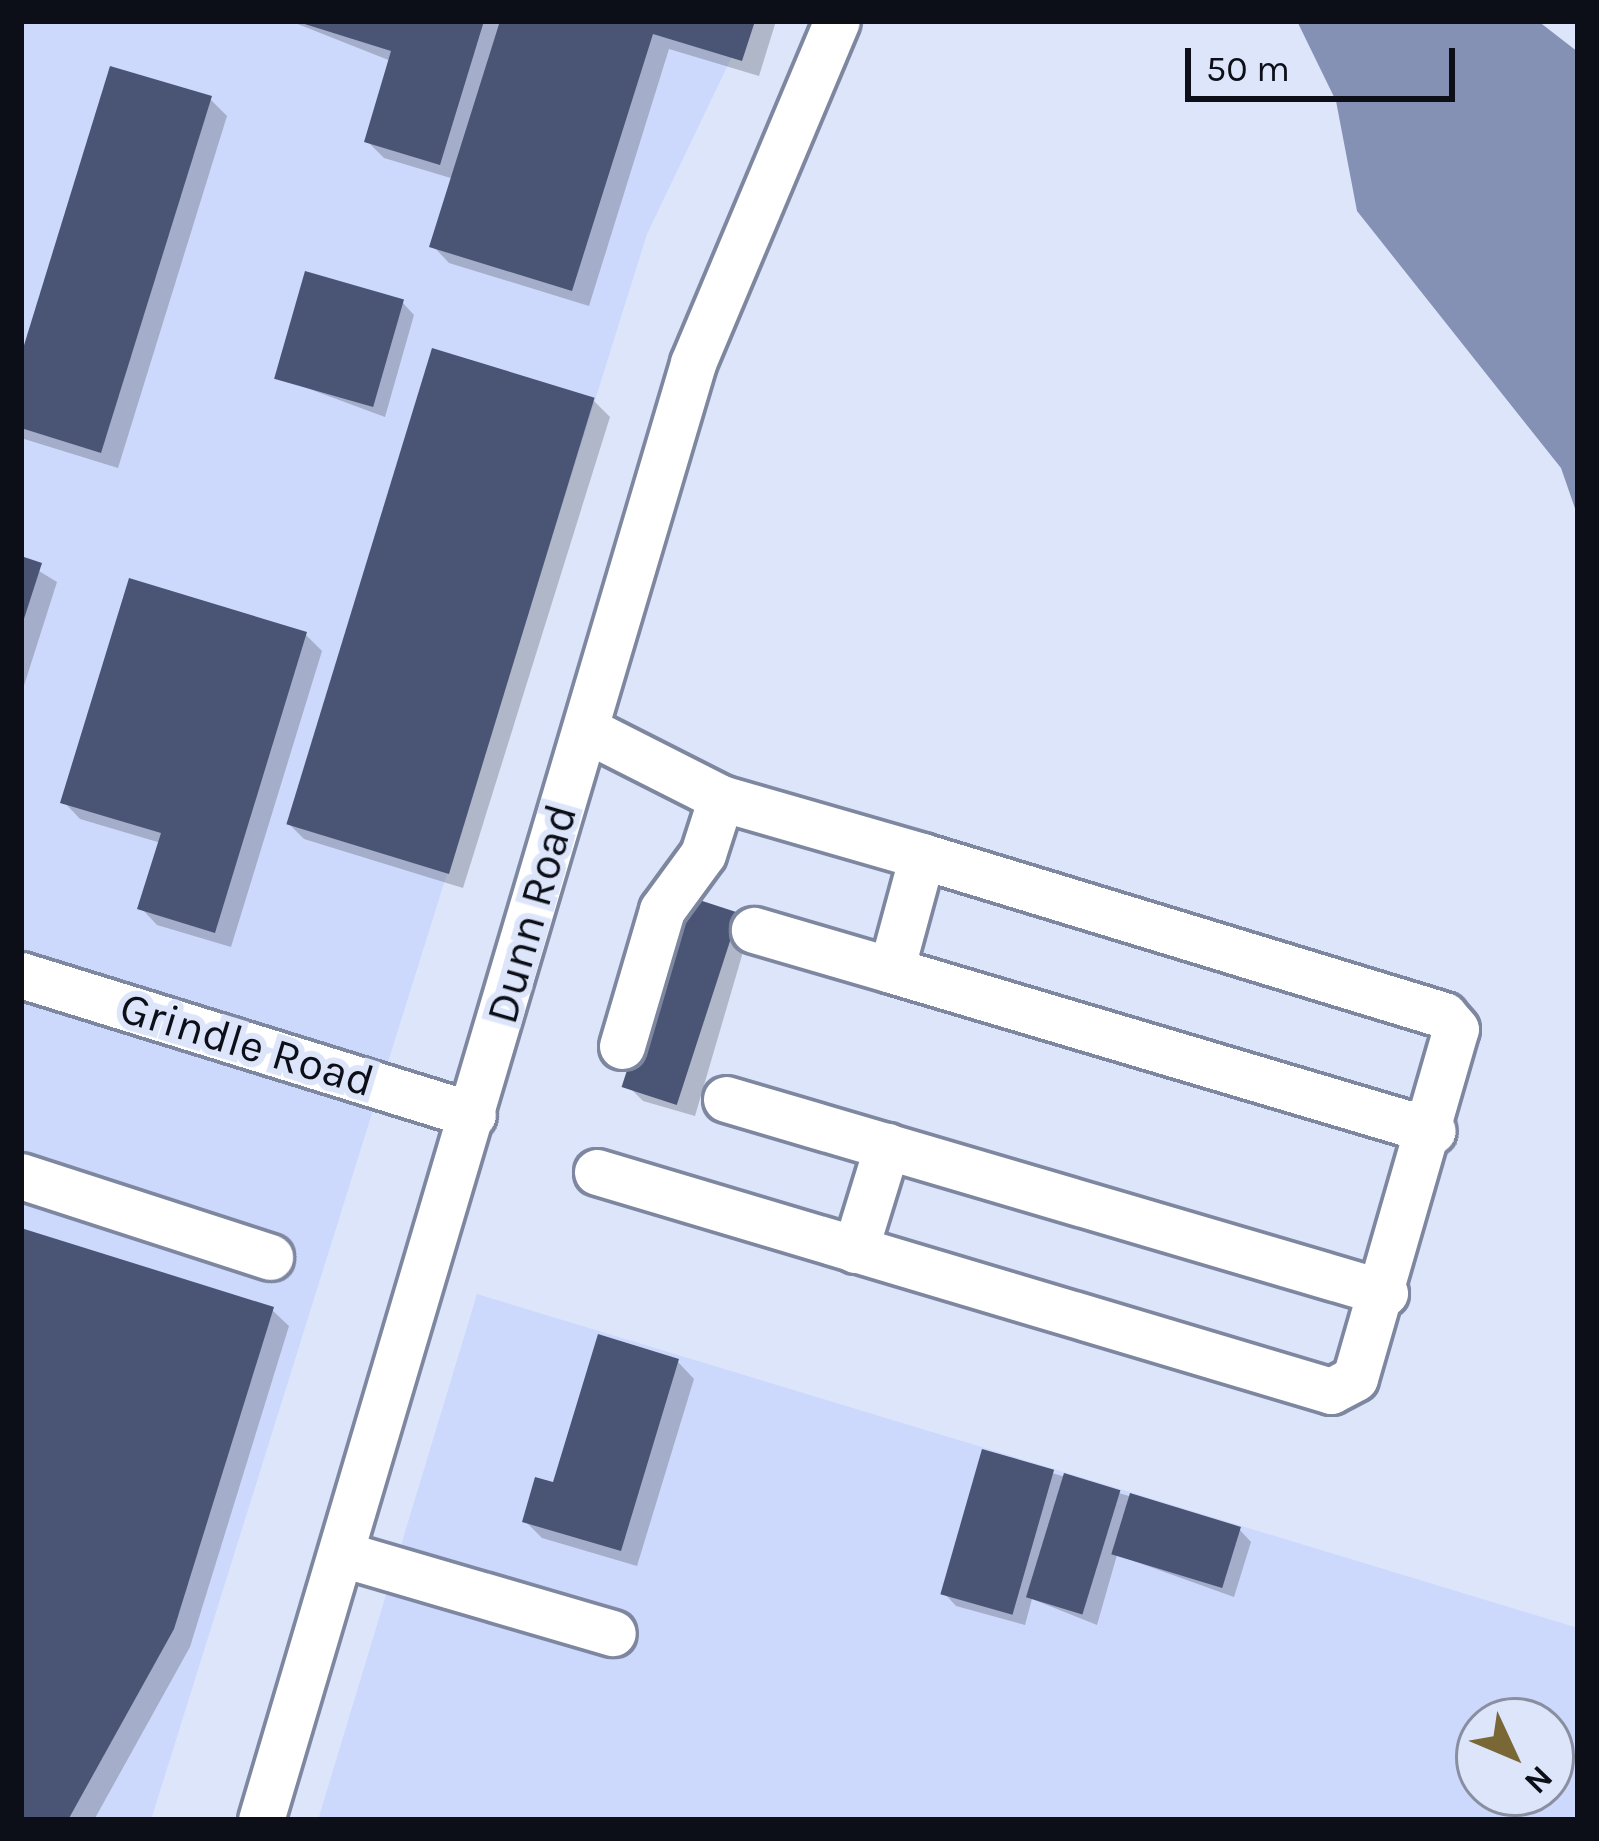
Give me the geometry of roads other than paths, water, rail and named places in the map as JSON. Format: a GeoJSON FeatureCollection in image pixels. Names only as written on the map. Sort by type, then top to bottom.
{"type":"FeatureCollection","features":[{"type":"Feature","properties":{"kind":"street","name":"Dunn Road"},"geometry":{"type":"LineString","coordinates":[[261,1820],[693,363],[837,21]]}},
{"type":"Feature","properties":{"kind":"street"},"geometry":{"type":"LineString","coordinates":[[586,730],[721,799],[1444,1015],[1456,1053],[1365,1365],[1331,1391],[597,1172]]}},
{"type":"Feature","properties":{"kind":"street"},"geometry":{"type":"LineString","coordinates":[[622,1046],[662,910],[704,854],[721,799]]}},
{"type":"Feature","properties":{"kind":"street"},"geometry":{"type":"LineString","coordinates":[[891,970],[922,856]]}},
{"type":"Feature","properties":{"kind":"street"},"geometry":{"type":"LineString","coordinates":[[754,930],[1433,1131]]}},
{"type":"Feature","properties":{"kind":"street","name":"Grindle Road"},"geometry":{"type":"LineString","coordinates":[[21,975],[473,1115]]}},
{"type":"Feature","properties":{"kind":"street"},"geometry":{"type":"LineString","coordinates":[[726,1099],[1385,1293]]}},
{"type":"Feature","properties":{"kind":"street"},"geometry":{"type":"LineString","coordinates":[[855,1250],[886,1146]]}},
{"type":"Feature","properties":{"kind":"street"},"geometry":{"type":"LineString","coordinates":[[21,1176],[270,1257]]}},
{"type":"Feature","properties":{"kind":"street"},"geometry":{"type":"LineString","coordinates":[[343,1554],[613,1634]]}}]}
